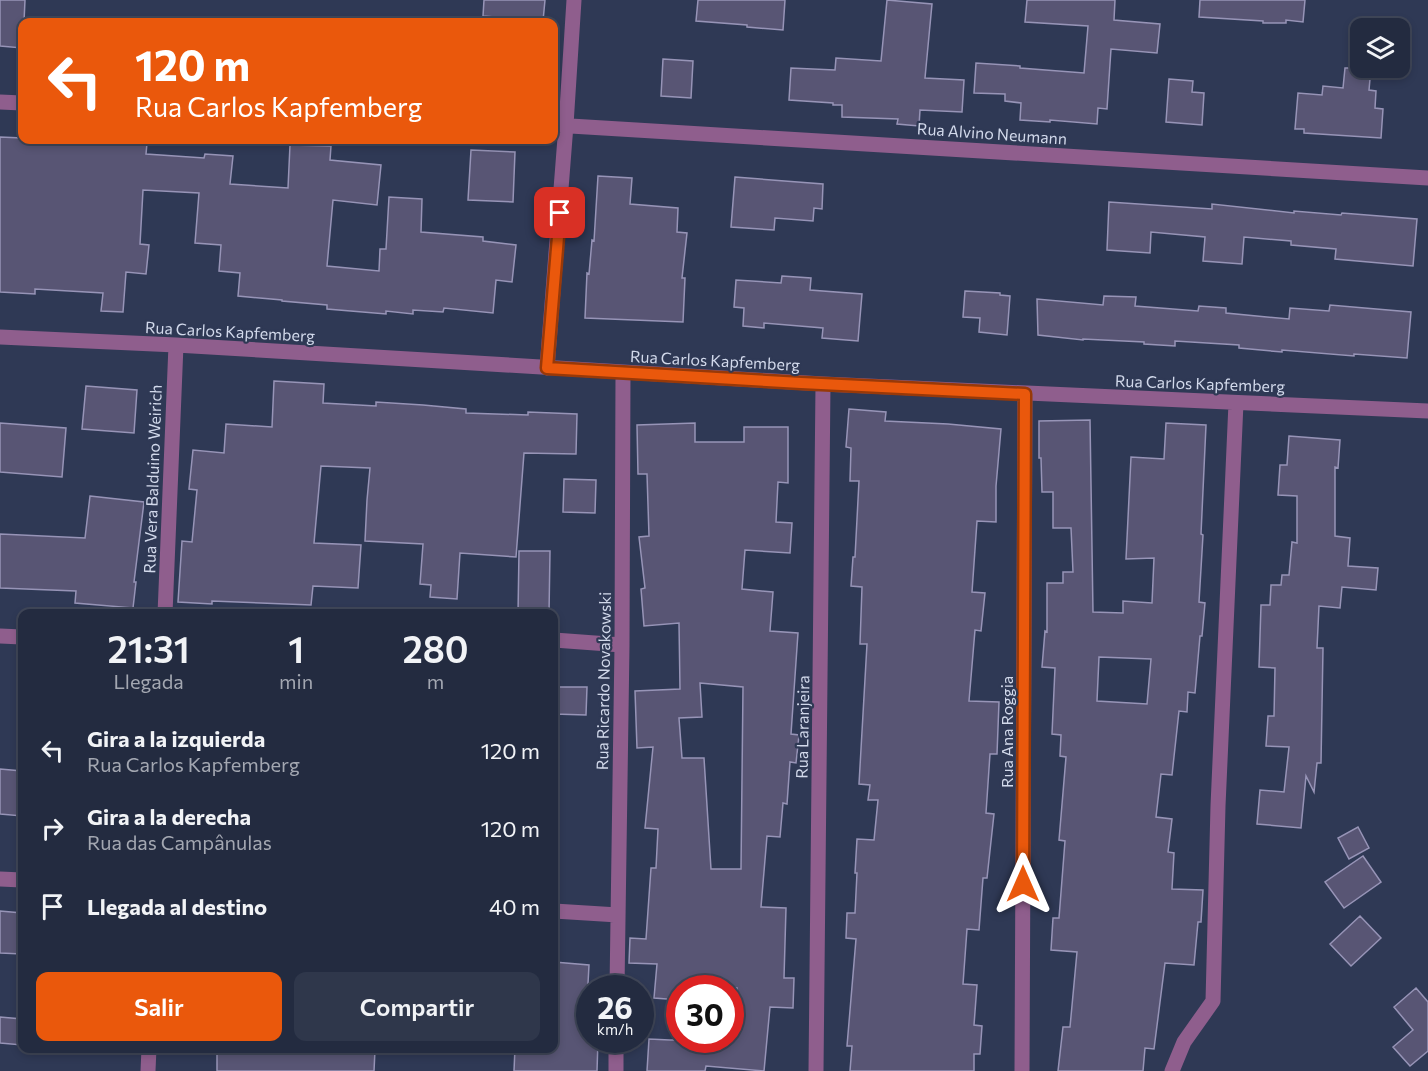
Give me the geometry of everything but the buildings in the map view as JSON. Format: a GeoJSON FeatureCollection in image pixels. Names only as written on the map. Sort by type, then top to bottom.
{"type":"FeatureCollection","features":[{"type":"Feature","properties":{"kind":"street"},"geometry":{"type":"LineString","coordinates":[[547,368],[560,125],[574,0]]}},
{"type":"Feature","properties":{"kind":"street"},"geometry":{"type":"LineString","coordinates":[[0,102],[18,103]]}},
{"type":"Feature","properties":{"kind":"street","name":"Rua Alvino Neumann"},"geometry":{"type":"LineString","coordinates":[[560,125],[1428,178]]}},
{"type":"Feature","properties":{"kind":"street","name":"Rua Carlos Kapfemberg"},"geometry":{"type":"LineString","coordinates":[[0,337],[176,345],[823,384],[1428,411]]}},
{"type":"Feature","properties":{"kind":"street","name":"Rua Vera Balduino Weirich"},"geometry":{"type":"LineString","coordinates":[[165,609],[176,345]]}},
{"type":"Feature","properties":{"kind":"street","name":"Rua Ricardo Novakowski"},"geometry":{"type":"LineString","coordinates":[[617,975],[623,373]]}},
{"type":"Feature","properties":{"kind":"street","name":"Rua Laranjeira"},"geometry":{"type":"LineString","coordinates":[[816,1071],[823,384]]}},
{"type":"Feature","properties":{"kind":"street","name":"Rua Ana Roggia"},"geometry":{"type":"LineString","coordinates":[[1022,1071],[1025,394]]}},
{"type":"Feature","properties":{"kind":"street"},"geometry":{"type":"LineString","coordinates":[[1172,1071],[1184,1042],[1213,1001],[1218,806],[1236,403]]}},
{"type":"Feature","properties":{"kind":"street"},"geometry":{"type":"LineString","coordinates":[[0,636],[18,637]]}},
{"type":"Feature","properties":{"kind":"street"},"geometry":{"type":"LineString","coordinates":[[558,640],[622,645]]}},
{"type":"Feature","properties":{"kind":"street"},"geometry":{"type":"LineString","coordinates":[[0,879],[18,880]]}},
{"type":"Feature","properties":{"kind":"street"},"geometry":{"type":"LineString","coordinates":[[558,911],[618,915]]}},
{"type":"Feature","properties":{"kind":"street"},"geometry":{"type":"LineString","coordinates":[[148,1071],[149,1053]]}},
{"type":"Feature","properties":{"kind":"street"},"geometry":{"type":"LineString","coordinates":[[616,1053],[616,1071]]}},
{"type":"Feature","properties":{"kind":"route"},"geometry":{"type":"LineString","coordinates":[[560,213],[547,368],[1025,394],[1023,884]]}}]}
